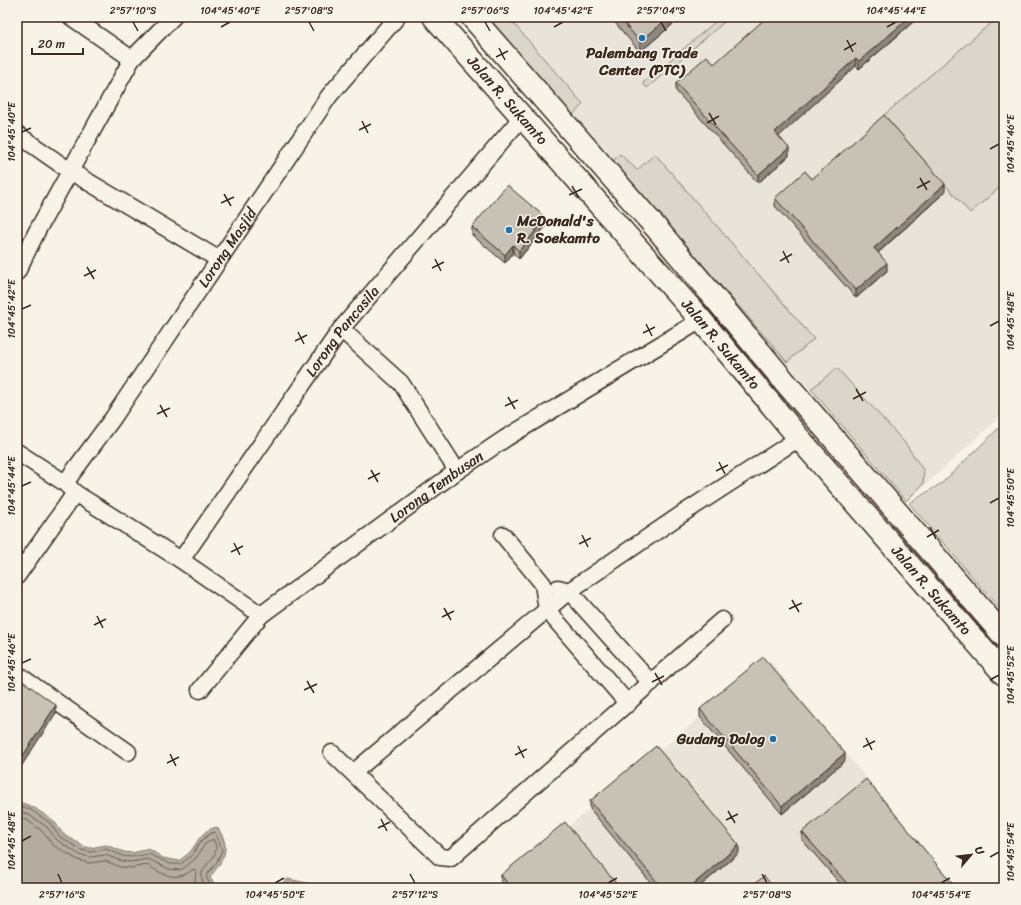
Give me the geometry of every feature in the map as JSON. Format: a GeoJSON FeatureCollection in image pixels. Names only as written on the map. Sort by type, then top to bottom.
{"type":"FeatureCollection","features":[{"type":"Feature","properties":{"kind":"highway","name":"Jalan R. Sukamto"},"geometry":{"type":"LineString","coordinates":[[434,17],[523,116],[701,320],[799,438],[1004,674]]}},
{"type":"Feature","properties":{"kind":"highway","name":"Jalan R. Sukamto"},"geometry":{"type":"LineString","coordinates":[[472,17],[658,230],[779,375],[1004,636]]}},
{"type":"Feature","properties":{"kind":"street"},"geometry":{"type":"LineString","coordinates":[[71,17],[132,59]]}},
{"type":"Feature","properties":{"kind":"street"},"geometry":{"type":"LineString","coordinates":[[17,272],[37,231],[132,59],[173,17]]}},
{"type":"Feature","properties":{"kind":"street","name":"Lorong Masjid"},"geometry":{"type":"LineString","coordinates":[[17,576],[113,418],[218,259],[329,96],[397,17]]}},
{"type":"Feature","properties":{"kind":"street","name":"Lorong Pancasila"},"geometry":{"type":"LineString","coordinates":[[181,560],[341,329],[523,116]]}},
{"type":"Feature","properties":{"kind":"street"},"geometry":{"type":"LineString","coordinates":[[17,134],[70,171],[218,259]]}},
{"type":"Feature","properties":{"kind":"street","name":"Lorong Tembusan"},"geometry":{"type":"LineString","coordinates":[[200,690],[261,615],[457,471],[506,438],[701,320]]}},
{"type":"Feature","properties":{"kind":"street"},"geometry":{"type":"LineString","coordinates":[[341,329],[401,384],[457,471]]}},
{"type":"Feature","properties":{"kind":"street"},"geometry":{"type":"LineString","coordinates":[[354,772],[569,591],[799,438]]}},
{"type":"Feature","properties":{"kind":"street"},"geometry":{"type":"LineString","coordinates":[[17,452],[181,560],[261,615]]}},
{"type":"Feature","properties":{"kind":"street"},"geometry":{"type":"LineString","coordinates":[[503,535],[543,584],[547,610],[628,704]]}},
{"type":"Feature","properties":{"kind":"street"},"geometry":{"type":"LineString","coordinates":[[543,584],[569,591],[651,683]]}},
{"type":"Feature","properties":{"kind":"street"},"geometry":{"type":"LineString","coordinates":[[332,753],[354,772],[440,857],[451,858],[722,620]]}},
{"type":"Feature","properties":{"kind":"street"},"geometry":{"type":"LineString","coordinates":[[17,674],[128,752]]}},
{"type":"Feature","properties":{"kind":"shaded area"},"geometry":{"type":"Polygon","coordinates":[[[485,17],[1004,17],[1004,413],[907,502],[485,17]]]}},
{"type":"Feature","properties":{"kind":"shaded area"},"geometry":{"type":"Polygon","coordinates":[[[485,17],[508,17],[583,104],[571,117],[485,17]]]}},
{"type":"Feature","properties":{"kind":"shaded area"},"geometry":{"type":"Polygon","coordinates":[[[721,17],[730,17],[647,88],[643,83],[721,17]]]}},
{"type":"Feature","properties":{"kind":"shaded area"},"geometry":{"type":"Polygon","coordinates":[[[998,17],[1004,17],[1004,184],[970,213],[884,115],[998,17]]]}},
{"type":"Feature","properties":{"kind":"shaded area"},"geometry":{"type":"Polygon","coordinates":[[[620,154],[637,170],[655,154],[814,339],[787,362],[613,161],[620,154]]]}},
{"type":"Feature","properties":{"kind":"shaded area"},"geometry":{"type":"Polygon","coordinates":[[[837,368],[905,443],[924,471],[923,484],[906,501],[811,389],[837,368]]]}},
{"type":"Feature","properties":{"kind":"shaded area"},"geometry":{"type":"Polygon","coordinates":[[[1004,423],[1004,614],[909,503],[942,483],[1004,423]]]}},
{"type":"Feature","properties":{"kind":"shaded area"},"geometry":{"type":"Polygon","coordinates":[[[769,660],[957,888],[505,888],[501,883],[769,660]]]}},
{"type":"Feature","properties":{"kind":"water"},"geometry":{"type":"Polygon","coordinates":[[[17,801],[33,807],[54,821],[63,834],[83,846],[90,848],[106,845],[124,852],[132,853],[149,849],[163,858],[179,861],[189,853],[206,831],[217,827],[222,834],[225,847],[219,865],[210,877],[216,888],[17,888],[17,801]]]}},
{"type":"Feature","properties":{"kind":"water"},"geometry":{"type":"Polygon","coordinates":[[[288,879],[307,883],[310,888],[274,888],[288,879]]]}},
{"type":"Feature","properties":{"kind":"building"},"geometry":{"type":"Polygon","coordinates":[[[619,17],[669,17],[640,42],[619,17]]]}},
{"type":"Feature","properties":{"kind":"building"},"geometry":{"type":"Polygon","coordinates":[[[767,17],[910,17],[859,61],[856,58],[775,132],[789,148],[758,175],[676,83],[707,56],[714,64],[767,17]]]}},
{"type":"Feature","properties":{"kind":"building"},"geometry":{"type":"Polygon","coordinates":[[[884,115],[945,184],[874,248],[887,263],[856,290],[775,198],[805,171],[812,179],[884,115]]]}},
{"type":"Feature","properties":{"kind":"building","name":"McDonald's R. Soekamto"},"geometry":{"type":"Polygon","coordinates":[[[507,185],[546,218],[519,251],[513,245],[505,255],[472,227],[507,185]]]}},
{"type":"Feature","properties":{"kind":"building","name":"Gudang Dolog"},"geometry":{"type":"Polygon","coordinates":[[[763,657],[845,753],[782,806],[700,709],[763,657]]]}},
{"type":"Feature","properties":{"kind":"building"},"geometry":{"type":"Polygon","coordinates":[[[17,677],[56,705],[17,765],[17,677]]]}},
{"type":"Feature","properties":{"kind":"building"},"geometry":{"type":"Polygon","coordinates":[[[656,746],[739,845],[689,888],[662,888],[590,801],[656,746]]]}},
{"type":"Feature","properties":{"kind":"building"},"geometry":{"type":"Polygon","coordinates":[[[866,779],[952,883],[946,888],[851,888],[802,832],[866,779]]]}},
{"type":"Feature","properties":{"kind":"building"},"geometry":{"type":"Polygon","coordinates":[[[565,822],[620,888],[511,888],[501,875],[565,822]]]}},
{"type":"Feature","properties":{"kind":"building"},"geometry":{"type":"Polygon","coordinates":[[[764,876],[774,888],[750,888],[764,876]]]}},
{"type":"Feature","properties":{"kind":"place","name":"Palembang Trade Center (PTC)"},"geometry":{"type":"Point","coordinates":[642,38]}},
{"type":"Feature","properties":{"kind":"place","name":"McDonald's R. Soekamto"},"geometry":{"type":"Point","coordinates":[509,230]}},
{"type":"Feature","properties":{"kind":"place","name":"Gudang Dolog"},"geometry":{"type":"Point","coordinates":[773,739]}}]}
